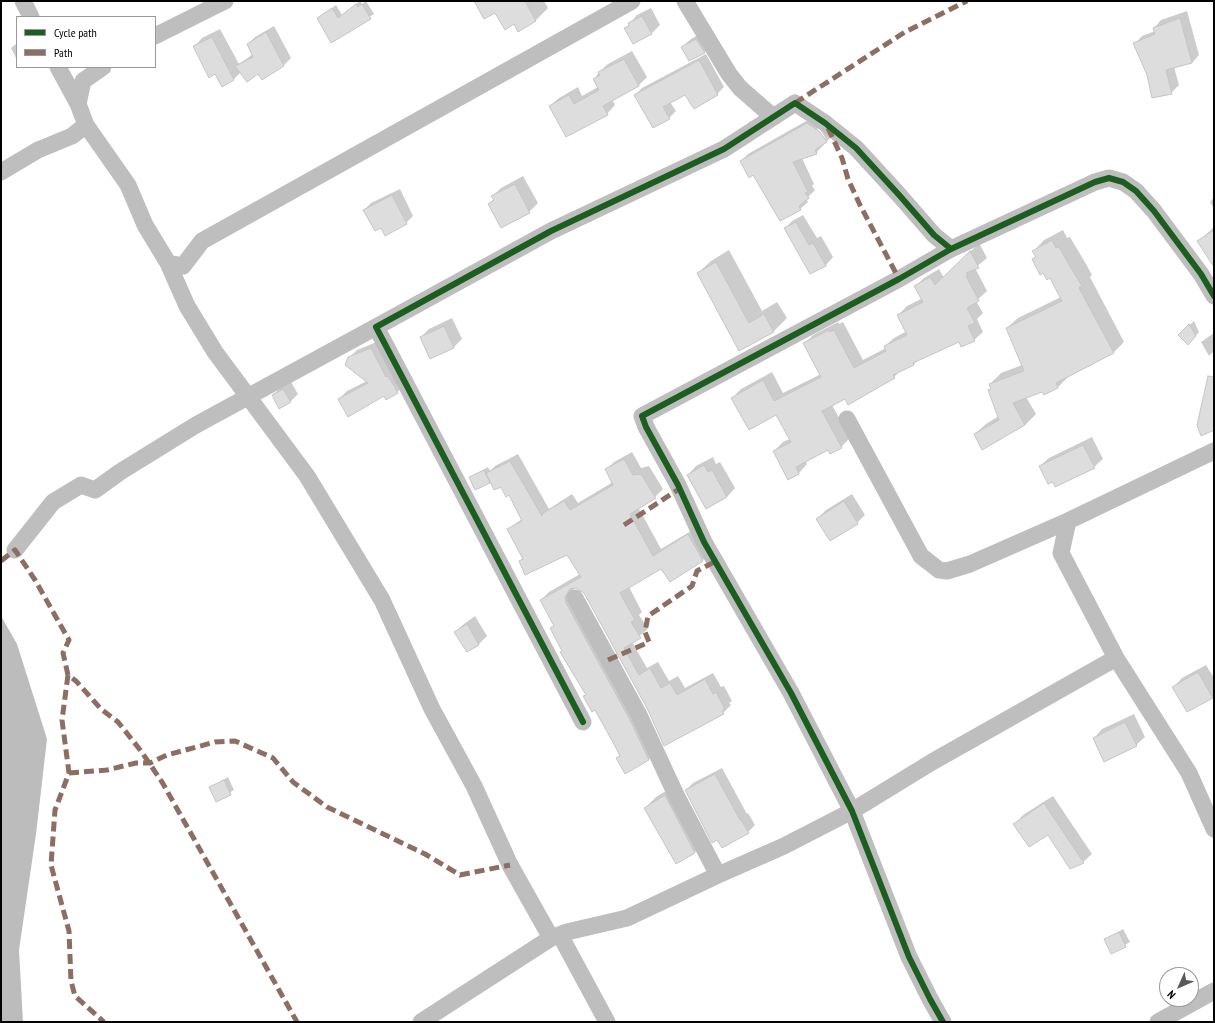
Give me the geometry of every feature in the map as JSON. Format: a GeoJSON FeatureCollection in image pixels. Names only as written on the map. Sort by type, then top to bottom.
{"type":"FeatureCollection","features":[{"type":"Feature","properties":{"kind":"street"},"geometry":{"type":"LineString","coordinates":[[23,1],[30,16]]}},
{"type":"Feature","properties":{"kind":"street"},"geometry":{"type":"LineString","coordinates":[[156,36],[225,1]]}},
{"type":"Feature","properties":{"kind":"street"},"geometry":{"type":"LineString","coordinates":[[168,263],[183,266],[202,241],[632,1]]}},
{"type":"Feature","properties":{"kind":"street"},"geometry":{"type":"LineString","coordinates":[[685,1],[733,79],[740,88],[772,116]]}},
{"type":"Feature","properties":{"kind":"street"},"geometry":{"type":"LineString","coordinates":[[59,68],[78,104],[86,125],[128,185],[145,226],[168,263],[187,306],[215,352],[307,476],[382,600],[432,709],[474,786],[510,865],[556,937],[607,1022]]}},
{"type":"Feature","properties":{"kind":"street"},"geometry":{"type":"LineString","coordinates":[[78,104],[83,81],[102,68]]}},
{"type":"Feature","properties":{"kind":"street"},"geometry":{"type":"LineString","coordinates":[[15,550],[53,502],[80,485],[94,490],[184,432],[551,231],[724,150],[772,116],[795,103],[825,123],[856,148],[934,235],[951,248]]}},
{"type":"Feature","properties":{"kind":"street"},"geometry":{"type":"LineString","coordinates":[[1,172],[38,150],[72,136],[86,125]]}},
{"type":"Feature","properties":{"kind":"street"},"geometry":{"type":"LineString","coordinates":[[943,1022],[909,957],[852,811],[791,693],[704,542],[678,485],[646,427],[642,416],[899,279],[951,248],[1095,182],[1109,178],[1123,182],[1136,191],[1154,211],[1201,274],[1214,296]]}},
{"type":"Feature","properties":{"kind":"street"},"geometry":{"type":"LineString","coordinates":[[376,327],[584,722]]}},
{"type":"Feature","properties":{"kind":"street"},"geometry":{"type":"LineString","coordinates":[[847,419],[921,556],[939,570],[947,572],[970,564],[1068,521],[1214,451]]}},
{"type":"Feature","properties":{"kind":"street"},"geometry":{"type":"LineString","coordinates":[[1068,521],[1062,553],[1116,658],[1189,773],[1214,829]]}},
{"type":"Feature","properties":{"kind":"street"},"geometry":{"type":"LineString","coordinates":[[575,598],[639,715],[676,795],[718,875]]}},
{"type":"Feature","properties":{"kind":"street"},"geometry":{"type":"LineString","coordinates":[[421,1022],[556,937],[627,918],[784,846],[852,811],[932,762],[1116,658]]}},
{"type":"Feature","properties":{"kind":"street"},"geometry":{"type":"LineString","coordinates":[[1158,1022],[1214,991]]}},
{"type":"Feature","properties":{"kind":"shaded area"},"geometry":{"type":"Polygon","coordinates":[[[1,616],[17,644],[47,739],[36,834],[19,950],[23,1022],[1,1022],[1,616]]]}},
{"type":"Feature","properties":{"kind":"building"},"geometry":{"type":"Polygon","coordinates":[[[474,1],[525,1],[536,21],[518,32],[514,24],[505,30],[495,13],[484,19],[474,1]]]}},
{"type":"Feature","properties":{"kind":"building"},"geometry":{"type":"Polygon","coordinates":[[[356,4],[358,7],[362,4],[371,19],[331,43],[317,18],[332,8],[338,18],[356,4]]]}},
{"type":"Feature","properties":{"kind":"building"},"geometry":{"type":"Polygon","coordinates":[[[642,16],[652,34],[633,44],[624,28],[629,26],[628,23],[642,16]]]}},
{"type":"Feature","properties":{"kind":"building"},"geometry":{"type":"Polygon","coordinates":[[[1180,18],[1192,63],[1166,70],[1172,94],[1152,98],[1147,75],[1133,43],[1155,34],[1153,28],[1180,18]]]}},
{"type":"Feature","properties":{"kind":"building"},"geometry":{"type":"Polygon","coordinates":[[[266,32],[284,66],[262,80],[258,74],[247,82],[235,66],[253,57],[247,44],[266,32]]]}},
{"type":"Feature","properties":{"kind":"building"},"geometry":{"type":"Polygon","coordinates":[[[212,37],[234,80],[222,87],[215,74],[209,78],[193,46],[212,37]]]}},
{"type":"Feature","properties":{"kind":"building"},"geometry":{"type":"Polygon","coordinates":[[[696,39],[705,53],[689,61],[681,47],[696,39]]]}},
{"type":"Feature","properties":{"kind":"building"},"geometry":{"type":"Polygon","coordinates":[[[624,59],[639,86],[603,106],[608,115],[566,137],[549,106],[569,95],[574,104],[599,90],[593,79],[600,75],[598,72],[624,59]]]}},
{"type":"Feature","properties":{"kind":"building"},"geometry":{"type":"Polygon","coordinates":[[[699,60],[718,95],[694,109],[685,95],[663,107],[670,119],[653,128],[634,95],[699,60]]]}},
{"type":"Feature","properties":{"kind":"building"},"geometry":{"type":"Polygon","coordinates":[[[807,123],[820,132],[827,142],[815,150],[817,154],[793,162],[808,192],[805,193],[809,198],[799,206],[801,210],[780,221],[753,175],[749,178],[740,161],[807,123]]]}},
{"type":"Feature","properties":{"kind":"building"},"geometry":{"type":"Polygon","coordinates":[[[515,184],[530,213],[501,228],[488,204],[494,200],[491,196],[515,184]]]}},
{"type":"Feature","properties":{"kind":"building"},"geometry":{"type":"Polygon","coordinates":[[[392,195],[407,224],[385,236],[381,228],[375,231],[363,210],[392,195]]]}},
{"type":"Feature","properties":{"kind":"building"},"geometry":{"type":"Polygon","coordinates":[[[796,222],[809,245],[813,243],[826,266],[810,274],[784,228],[796,222]]]}},
{"type":"Feature","properties":{"kind":"building"},"geometry":{"type":"Polygon","coordinates":[[[1214,230],[1214,267],[1197,241],[1214,230]]]}},
{"type":"Feature","properties":{"kind":"building"},"geometry":{"type":"Polygon","coordinates":[[[1052,240],[1056,248],[1059,247],[1082,286],[1079,288],[1114,353],[1056,383],[1058,388],[1044,395],[1042,392],[1013,403],[1025,425],[982,450],[974,434],[999,420],[988,390],[991,389],[989,384],[1024,371],[1006,328],[1062,301],[1050,278],[1047,280],[1043,273],[1040,275],[1032,259],[1036,257],[1032,251],[1052,240]]]}},
{"type":"Feature","properties":{"kind":"building"},"geometry":{"type":"Polygon","coordinates":[[[970,251],[979,268],[966,273],[968,275],[966,276],[979,301],[967,308],[975,323],[968,326],[975,341],[961,347],[959,342],[913,363],[914,365],[893,375],[895,378],[848,405],[845,399],[822,411],[842,448],[830,454],[828,450],[796,467],[799,474],[788,480],[773,451],[791,442],[776,415],[749,430],[731,398],[763,380],[774,401],[821,377],[803,343],[829,330],[830,332],[834,330],[854,368],[886,351],[884,346],[907,335],[897,315],[923,302],[914,286],[930,277],[935,285],[970,251]]]}},
{"type":"Feature","properties":{"kind":"building"},"geometry":{"type":"Polygon","coordinates":[[[716,262],[749,323],[764,314],[774,332],[739,351],[697,273],[716,262]]]}},
{"type":"Feature","properties":{"kind":"building"},"geometry":{"type":"Polygon","coordinates":[[[1189,324],[1196,336],[1188,345],[1178,335],[1189,324]]]}},
{"type":"Feature","properties":{"kind":"building"},"geometry":{"type":"Polygon","coordinates":[[[444,326],[454,348],[430,359],[420,337],[444,326]]]}},
{"type":"Feature","properties":{"kind":"building"},"geometry":{"type":"Polygon","coordinates":[[[371,348],[386,377],[388,376],[398,393],[386,400],[384,396],[348,417],[338,399],[368,383],[345,365],[348,357],[371,348]]]}},
{"type":"Feature","properties":{"kind":"building"},"geometry":{"type":"Polygon","coordinates":[[[1208,376],[1214,377],[1214,430],[1201,436],[1197,425],[1208,376]]]}},
{"type":"Feature","properties":{"kind":"building"},"geometry":{"type":"Polygon","coordinates":[[[283,389],[291,402],[279,409],[272,395],[283,389]]]}},
{"type":"Feature","properties":{"kind":"building"},"geometry":{"type":"Polygon","coordinates":[[[1083,445],[1095,468],[1055,487],[1053,482],[1048,484],[1039,466],[1083,445]]]}},
{"type":"Feature","properties":{"kind":"building"},"geometry":{"type":"Polygon","coordinates":[[[624,459],[633,475],[641,474],[656,498],[630,514],[653,556],[688,534],[703,561],[670,582],[661,569],[620,593],[635,620],[631,622],[641,638],[624,648],[639,675],[650,668],[661,688],[670,683],[677,695],[705,679],[713,694],[716,692],[725,709],[722,711],[724,714],[664,746],[648,710],[584,593],[576,588],[570,589],[565,597],[566,603],[630,720],[649,760],[625,774],[616,758],[620,756],[615,746],[595,710],[592,712],[583,696],[586,695],[560,652],[562,651],[550,628],[554,626],[540,600],[581,577],[567,555],[525,575],[519,561],[523,559],[507,529],[522,521],[509,495],[506,497],[501,487],[494,490],[486,473],[510,461],[542,516],[543,513],[564,501],[570,510],[613,485],[605,469],[624,459]]]}},
{"type":"Feature","properties":{"kind":"building"},"geometry":{"type":"Polygon","coordinates":[[[704,465],[708,472],[712,470],[727,497],[706,509],[687,475],[704,465]]]}},
{"type":"Feature","properties":{"kind":"building"},"geometry":{"type":"Polygon","coordinates":[[[484,470],[490,483],[475,490],[469,477],[484,470]]]}},
{"type":"Feature","properties":{"kind":"building"},"geometry":{"type":"Polygon","coordinates":[[[844,501],[858,524],[830,541],[816,519],[844,501]]]}},
{"type":"Feature","properties":{"kind":"building"},"geometry":{"type":"Polygon","coordinates":[[[467,624],[479,645],[467,652],[454,632],[467,624]]]}},
{"type":"Feature","properties":{"kind":"building"},"geometry":{"type":"Polygon","coordinates":[[[1198,672],[1213,698],[1187,712],[1172,687],[1198,672]]]}},
{"type":"Feature","properties":{"kind":"building"},"geometry":{"type":"Polygon","coordinates":[[[1125,722],[1137,746],[1104,762],[1093,738],[1125,722]]]}},
{"type":"Feature","properties":{"kind":"building"},"geometry":{"type":"Polygon","coordinates":[[[715,774],[740,820],[749,833],[722,848],[717,840],[712,843],[685,790],[715,774]]]}},
{"type":"Feature","properties":{"kind":"building"},"geometry":{"type":"Polygon","coordinates":[[[224,780],[231,795],[216,802],[209,787],[224,780]]]}},
{"type":"Feature","properties":{"kind":"building"},"geometry":{"type":"Polygon","coordinates":[[[665,795],[695,853],[676,864],[644,808],[665,795]]]}},
{"type":"Feature","properties":{"kind":"building"},"geometry":{"type":"Polygon","coordinates":[[[1044,803],[1084,863],[1070,869],[1048,835],[1029,847],[1013,824],[1044,803]]]}},
{"type":"Feature","properties":{"kind":"building"},"geometry":{"type":"Polygon","coordinates":[[[1119,932],[1126,947],[1111,954],[1104,939],[1119,932]]]}},
{"type":"Feature","properties":{"kind":"marked path"},"geometry":{"type":"LineString","coordinates":[[795,103],[905,32],[967,1]]}},
{"type":"Feature","properties":{"kind":"marked path"},"geometry":{"type":"LineString","coordinates":[[828,128],[842,158],[848,179],[860,205],[899,279]]}},
{"type":"Feature","properties":{"kind":"marked path"},"geometry":{"type":"LineString","coordinates":[[624,525],[679,489]]}},
{"type":"Feature","properties":{"kind":"marked path"},"geometry":{"type":"LineString","coordinates":[[1,561],[15,550],[35,580],[69,640],[63,653],[68,675],[76,681],[101,709],[118,722],[141,751],[162,782],[297,1022]]}},
{"type":"Feature","properties":{"kind":"marked path"},"geometry":{"type":"LineString","coordinates":[[608,660],[649,642],[645,632],[648,616],[692,586],[697,571],[716,561]]}},
{"type":"Feature","properties":{"kind":"marked path"},"geometry":{"type":"LineString","coordinates":[[68,675],[62,720],[69,773],[55,810],[51,865],[69,931],[71,981],[75,996],[104,1022]]}},
{"type":"Feature","properties":{"kind":"marked path"},"geometry":{"type":"LineString","coordinates":[[69,773],[107,770],[136,763],[150,763],[167,755],[215,742],[235,741],[273,758],[293,782],[327,807],[425,854],[460,875],[510,865]]}},
{"type":"Feature","properties":{"kind":"cycle path"},"geometry":{"type":"LineString","coordinates":[[583,722],[376,327],[551,231],[724,149],[795,103],[825,123],[856,148],[934,235],[951,249]]}},
{"type":"Feature","properties":{"kind":"cycle path"},"geometry":{"type":"LineString","coordinates":[[943,1022],[909,957],[852,811],[791,693],[704,542],[678,485],[646,427],[642,416],[899,279],[951,249],[1095,182],[1109,178],[1123,182],[1136,191],[1154,211],[1201,274],[1214,296]]}}]}
